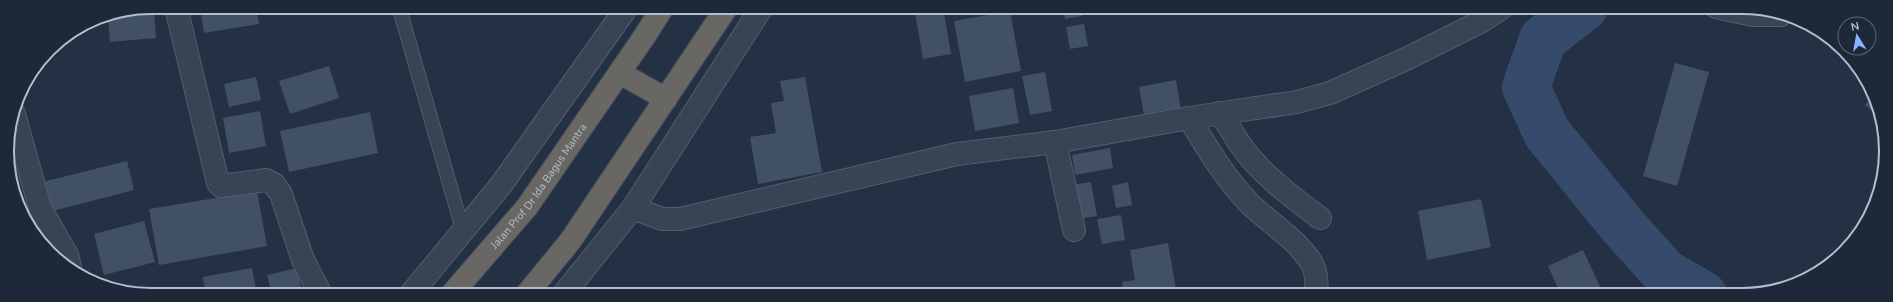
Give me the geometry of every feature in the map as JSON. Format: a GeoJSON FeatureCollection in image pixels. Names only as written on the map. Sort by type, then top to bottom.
{"type":"FeatureCollection","features":[{"type":"Feature","properties":{"kind":"highway","name":"Jalan Prof Dr Ida Bagus Mantra"},"geometry":{"type":"LineString","coordinates":[[457,288],[527,207],[620,73],[658,14]]}},
{"type":"Feature","properties":{"kind":"highway"},"geometry":{"type":"LineString","coordinates":[[532,288],[571,240],[722,14]]}},
{"type":"Feature","properties":{"kind":"highway"},"geometry":{"type":"LineString","coordinates":[[620,73],[666,99]]}},
{"type":"Feature","properties":{"kind":"street"},"geometry":{"type":"LineString","coordinates":[[178,14],[218,183],[221,186],[266,180],[274,184],[281,194],[303,260],[317,288]]}},
{"type":"Feature","properties":{"kind":"street"},"geometry":{"type":"LineString","coordinates":[[416,288],[501,185],[623,14]]}},
{"type":"Feature","properties":{"kind":"street"},"geometry":{"type":"LineString","coordinates":[[569,288],[633,208],[758,14]]}},
{"type":"Feature","properties":{"kind":"street"},"geometry":{"type":"LineString","coordinates":[[633,208],[662,219],[680,219],[942,157],[1055,142],[1189,118],[1297,102],[1330,92],[1427,49],[1482,21],[1492,14]]}},
{"type":"Feature","properties":{"kind":"street"},"geometry":{"type":"LineString","coordinates":[[1220,113],[1242,148],[1257,166],[1288,194],[1320,218]]}},
{"type":"Feature","properties":{"kind":"street"},"geometry":{"type":"LineString","coordinates":[[1189,118],[1208,150],[1249,203],[1298,246],[1311,263],[1316,274],[1316,288]]}},
{"type":"Feature","properties":{"kind":"street"},"geometry":{"type":"LineString","coordinates":[[16,132],[19,166],[40,208],[67,255],[68,260]]}},
{"type":"Feature","properties":{"kind":"street"},"geometry":{"type":"LineString","coordinates":[[1055,142],[1074,230]]}},
{"type":"Feature","properties":{"kind":"lane"},"geometry":{"type":"LineString","coordinates":[[401,14],[464,231]]}},
{"type":"Feature","properties":{"kind":"building"},"geometry":{"type":"Polygon","coordinates":[[[154,14],[156,38],[110,42],[108,21],[133,15],[154,14]]]}},
{"type":"Feature","properties":{"kind":"building"},"geometry":{"type":"Polygon","coordinates":[[[201,14],[257,14],[259,24],[204,33],[201,14]]]}},
{"type":"Feature","properties":{"kind":"building"},"geometry":{"type":"Polygon","coordinates":[[[915,14],[944,14],[951,54],[923,59],[915,14]]]}},
{"type":"Feature","properties":{"kind":"building"},"geometry":{"type":"Polygon","coordinates":[[[993,14],[1011,14],[1021,71],[965,82],[954,21],[993,14]]]}},
{"type":"Feature","properties":{"kind":"building"},"geometry":{"type":"Polygon","coordinates":[[[1064,14],[1082,14],[1082,16],[1065,19],[1064,14]]]}},
{"type":"Feature","properties":{"kind":"building"},"geometry":{"type":"Polygon","coordinates":[[[1084,24],[1088,46],[1070,49],[1066,27],[1084,24]]]}},
{"type":"Feature","properties":{"kind":"building"},"geometry":{"type":"Polygon","coordinates":[[[1675,63],[1709,72],[1677,186],[1643,176],[1675,63]]]}},
{"type":"Feature","properties":{"kind":"building"},"geometry":{"type":"Polygon","coordinates":[[[329,66],[339,98],[290,114],[279,81],[329,66]]]}},
{"type":"Feature","properties":{"kind":"building"},"geometry":{"type":"Polygon","coordinates":[[[1045,72],[1052,111],[1030,115],[1022,76],[1045,72]]]}},
{"type":"Feature","properties":{"kind":"building"},"geometry":{"type":"Polygon","coordinates":[[[256,77],[261,100],[229,107],[224,84],[256,77]]]}},
{"type":"Feature","properties":{"kind":"building"},"geometry":{"type":"Polygon","coordinates":[[[805,77],[822,172],[758,184],[750,137],[776,133],[771,103],[784,101],[780,81],[805,77]]]}},
{"type":"Feature","properties":{"kind":"building"},"geometry":{"type":"Polygon","coordinates":[[[1176,80],[1181,109],[1144,116],[1139,87],[1176,80]]]}},
{"type":"Feature","properties":{"kind":"building"},"geometry":{"type":"Polygon","coordinates":[[[1013,88],[1019,123],[975,131],[969,96],[1013,88]]]}},
{"type":"Feature","properties":{"kind":"building"},"geometry":{"type":"Polygon","coordinates":[[[1869,100],[1873,111],[1865,105],[1869,100]]]}},
{"type":"Feature","properties":{"kind":"building"},"geometry":{"type":"Polygon","coordinates":[[[260,111],[266,146],[229,153],[223,118],[260,111]]]}},
{"type":"Feature","properties":{"kind":"building"},"geometry":{"type":"Polygon","coordinates":[[[370,112],[378,153],[289,172],[280,131],[370,112]]]}},
{"type":"Feature","properties":{"kind":"building"},"geometry":{"type":"Polygon","coordinates":[[[1110,148],[1113,168],[1075,175],[1072,155],[1110,148]]]}},
{"type":"Feature","properties":{"kind":"building"},"geometry":{"type":"Polygon","coordinates":[[[127,161],[134,190],[49,212],[42,182],[127,161]]]}},
{"type":"Feature","properties":{"kind":"building"},"geometry":{"type":"Polygon","coordinates":[[[1091,182],[1097,216],[1077,219],[1071,185],[1091,182]]]}},
{"type":"Feature","properties":{"kind":"building"},"geometry":{"type":"Polygon","coordinates":[[[1128,182],[1132,205],[1116,208],[1112,186],[1128,182]]]}},
{"type":"Feature","properties":{"kind":"building"},"geometry":{"type":"Polygon","coordinates":[[[257,191],[267,246],[159,265],[149,209],[257,191]]]}},
{"type":"Feature","properties":{"kind":"building"},"geometry":{"type":"Polygon","coordinates":[[[1481,199],[1491,247],[1427,260],[1418,211],[1481,199]]]}},
{"type":"Feature","properties":{"kind":"building"},"geometry":{"type":"Polygon","coordinates":[[[1121,215],[1125,240],[1102,244],[1097,219],[1121,215]]]}},
{"type":"Feature","properties":{"kind":"building"},"geometry":{"type":"Polygon","coordinates":[[[144,221],[155,262],[104,275],[94,234],[144,221]]]}},
{"type":"Feature","properties":{"kind":"building"},"geometry":{"type":"Polygon","coordinates":[[[1168,243],[1176,288],[1123,288],[1122,282],[1135,280],[1130,250],[1168,243]]]}},
{"type":"Feature","properties":{"kind":"building"},"geometry":{"type":"Polygon","coordinates":[[[1583,250],[1601,288],[1558,288],[1548,266],[1583,250]]]}},
{"type":"Feature","properties":{"kind":"building"},"geometry":{"type":"Polygon","coordinates":[[[252,268],[256,288],[205,288],[203,277],[252,268]]]}},
{"type":"Feature","properties":{"kind":"building"},"geometry":{"type":"Polygon","coordinates":[[[297,268],[301,288],[270,288],[267,275],[297,268]]]}},
{"type":"Feature","properties":{"kind":"waterway"},"geometry":{"type":"LineString","coordinates":[[1575,14],[1543,39],[1526,87],[1547,133],[1621,224],[1665,273],[1691,288]]}}]}
